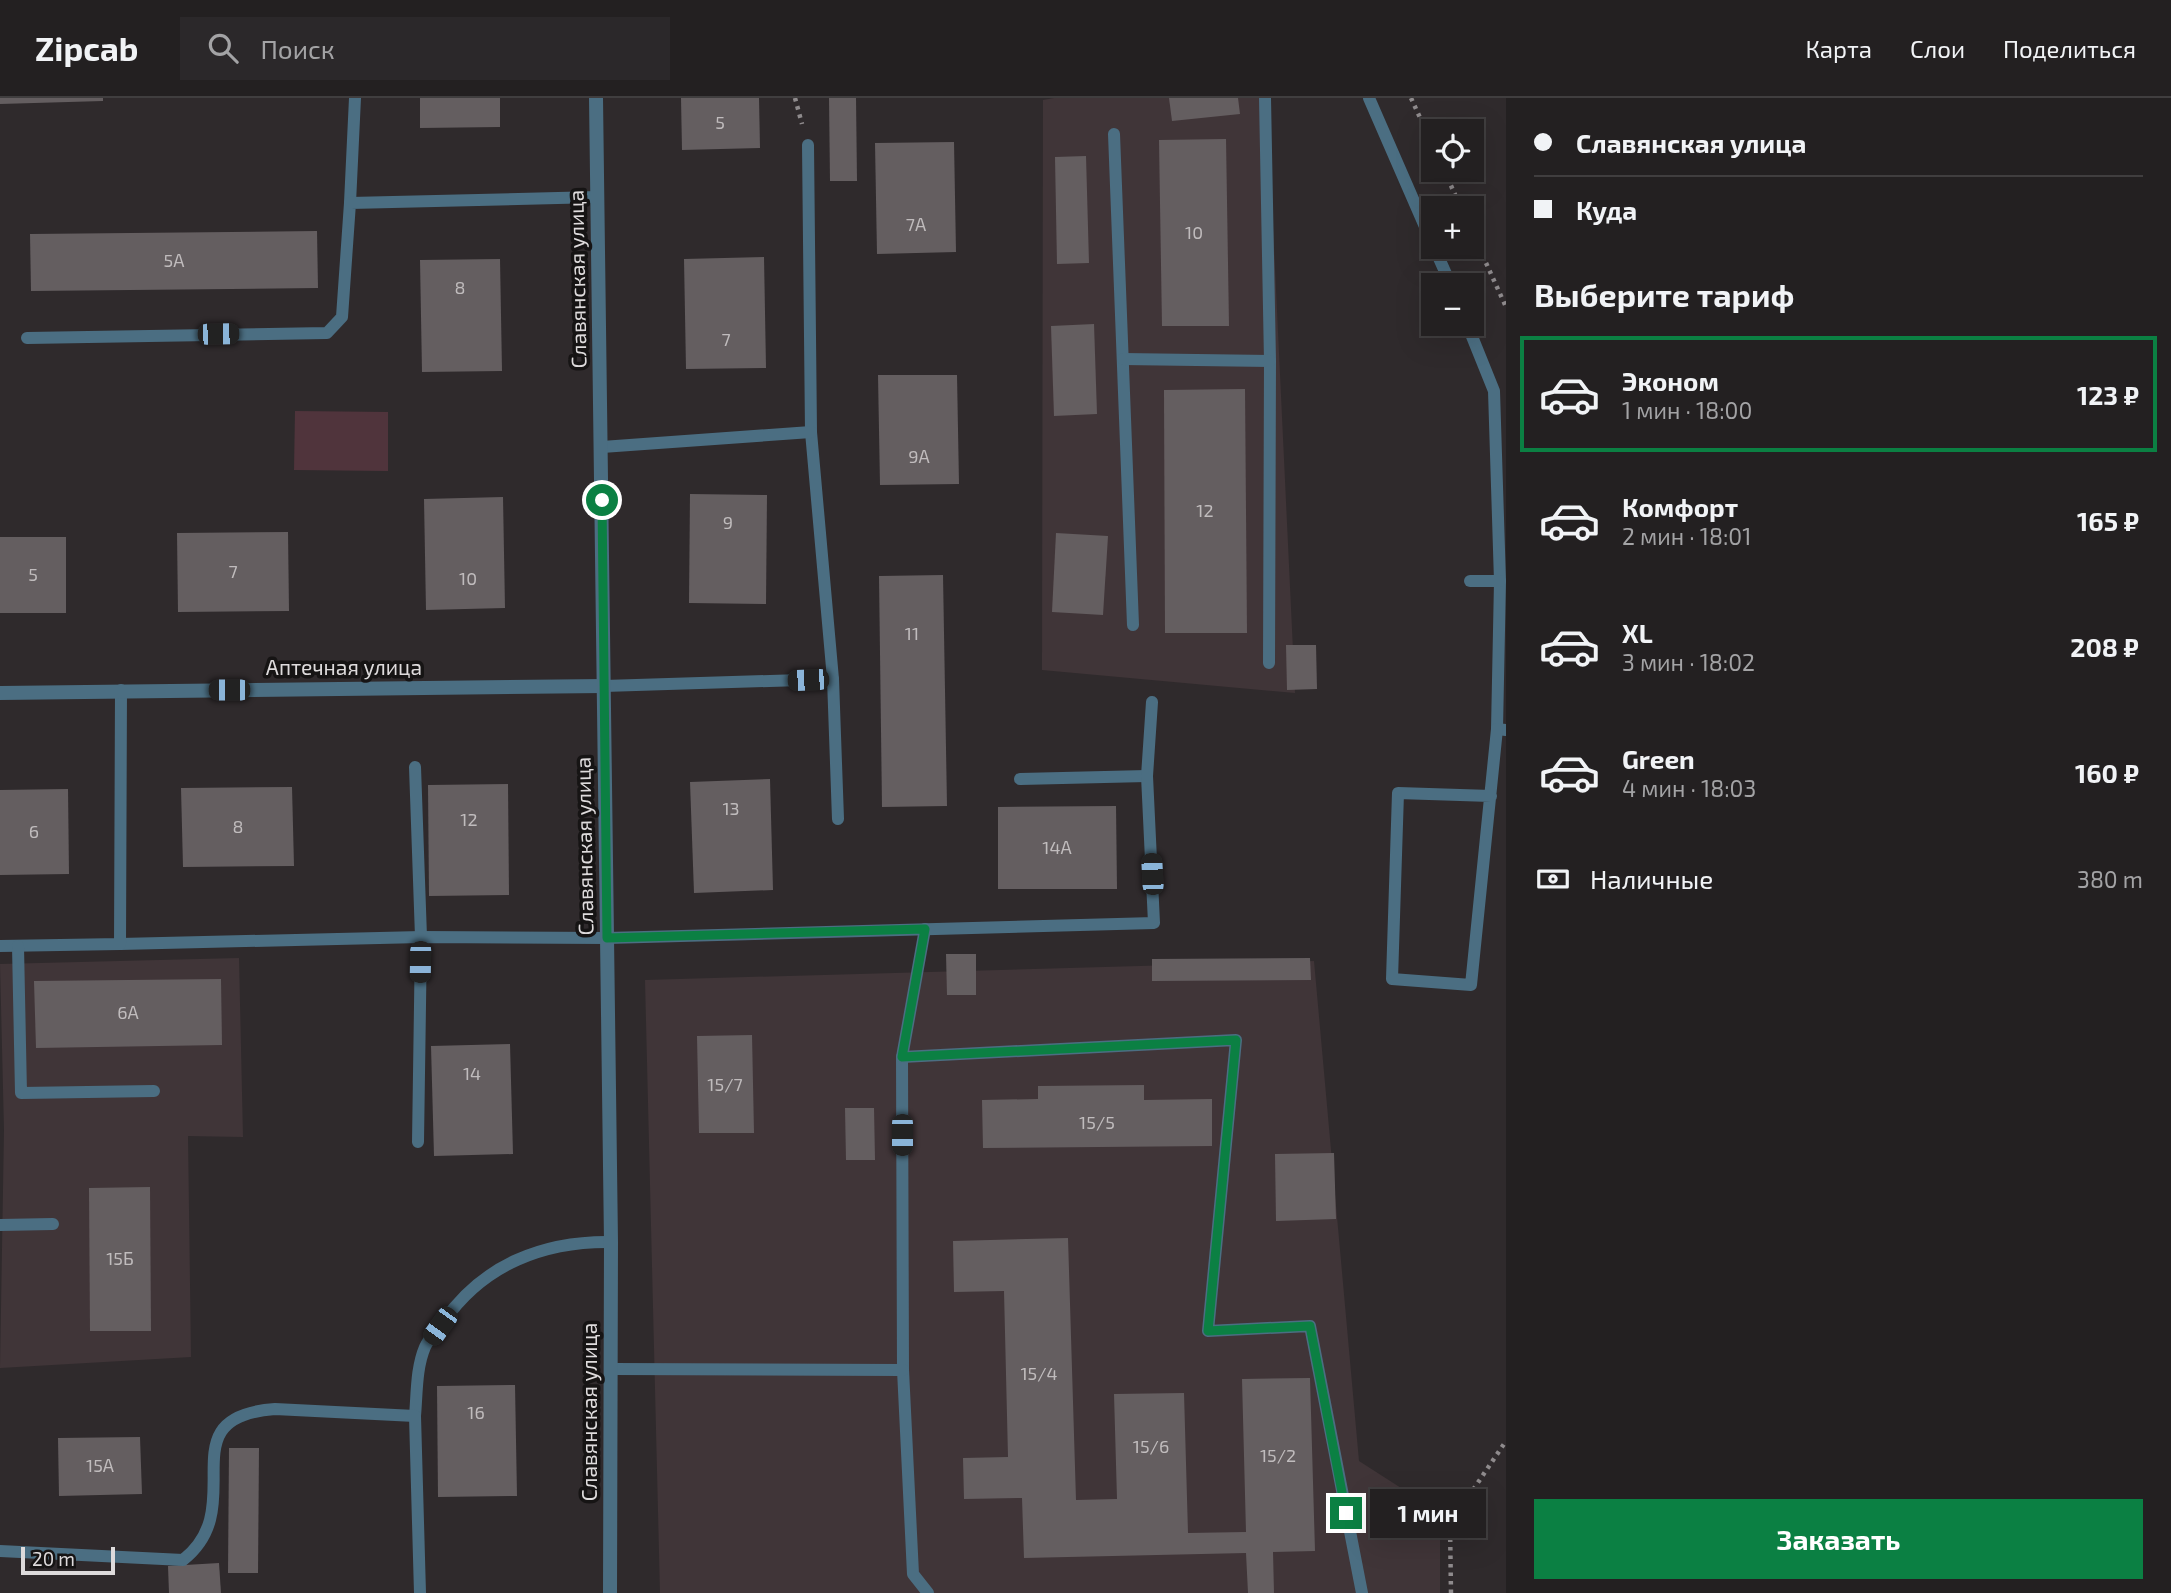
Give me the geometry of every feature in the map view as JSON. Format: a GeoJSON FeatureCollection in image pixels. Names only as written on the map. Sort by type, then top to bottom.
{"type":"FeatureCollection","features":[{"type":"Feature","properties":{"kind":"street","name":"Славянская улица"},"geometry":{"type":"LineString","coordinates":[[596,98],[611,1242],[610,1593]]}},
{"type":"Feature","properties":{"kind":"street","name":"Аптечная улица"},"geometry":{"type":"LineString","coordinates":[[0,693],[604,686]]}},
{"type":"Feature","properties":{"kind":"lane"},"geometry":{"type":"LineString","coordinates":[[27,338],[327,333],[342,317],[355,98]]}},
{"type":"Feature","properties":{"kind":"lane"},"geometry":{"type":"LineString","coordinates":[[1265,98],[1270,361],[1269,663]]}},
{"type":"Feature","properties":{"kind":"lane"},"geometry":{"type":"LineString","coordinates":[[1369,98],[1421,216]]}},
{"type":"Feature","properties":{"kind":"lane"},"geometry":{"type":"LineString","coordinates":[[1114,134],[1133,625]]}},
{"type":"Feature","properties":{"kind":"lane"},"geometry":{"type":"LineString","coordinates":[[808,145],[811,432],[833,679],[838,819]]}},
{"type":"Feature","properties":{"kind":"lane"},"geometry":{"type":"LineString","coordinates":[[350,203],[597,197]]}},
{"type":"Feature","properties":{"kind":"lane"},"geometry":{"type":"LineString","coordinates":[[1472,336],[1494,391],[1502,729],[1491,796],[1471,985],[1392,979],[1398,793],[1491,796]]}},
{"type":"Feature","properties":{"kind":"lane"},"geometry":{"type":"LineString","coordinates":[[1123,359],[1270,361]]}},
{"type":"Feature","properties":{"kind":"lane"},"geometry":{"type":"LineString","coordinates":[[602,447],[811,432]]}},
{"type":"Feature","properties":{"kind":"lane"},"geometry":{"type":"LineString","coordinates":[[1470,581],[1500,581]]}},
{"type":"Feature","properties":{"kind":"lane"},"geometry":{"type":"LineString","coordinates":[[604,686],[833,679]]}},
{"type":"Feature","properties":{"kind":"lane"},"geometry":{"type":"LineString","coordinates":[[120,944],[121,690]]}},
{"type":"Feature","properties":{"kind":"lane"},"geometry":{"type":"LineString","coordinates":[[0,946],[421,937],[607,938],[1154,923],[1147,776],[1152,702]]}},
{"type":"Feature","properties":{"kind":"lane"},"geometry":{"type":"LineString","coordinates":[[415,767],[421,937],[418,1142]]}},
{"type":"Feature","properties":{"kind":"lane"},"geometry":{"type":"LineString","coordinates":[[1020,779],[1147,776]]}},
{"type":"Feature","properties":{"kind":"lane"},"geometry":{"type":"LineString","coordinates":[[925,929],[902,1057],[903,1370],[913,1574],[928,1593]]}},
{"type":"Feature","properties":{"kind":"lane"},"geometry":{"type":"LineString","coordinates":[[18,946],[20,1093],[154,1091]]}},
{"type":"Feature","properties":{"kind":"lane"},"geometry":{"type":"LineString","coordinates":[[902,1057],[1236,1040],[1208,1331],[1310,1326],[1362,1593]]}},
{"type":"Feature","properties":{"kind":"lane"},"geometry":{"type":"LineString","coordinates":[[0,1225],[53,1224]]}},
{"type":"Feature","properties":{"kind":"lane"},"geometry":{"type":"LineString","coordinates":[[420,1593],[415,1416],[417,1381],[425,1347],[455,1306],[480,1282],[526,1255],[574,1242],[611,1242]]}},
{"type":"Feature","properties":{"kind":"lane"},"geometry":{"type":"LineString","coordinates":[[612,1369],[903,1370]]}},
{"type":"Feature","properties":{"kind":"lane"},"geometry":{"type":"LineString","coordinates":[[0,1551],[183,1560],[193,1552],[210,1527],[215,1504],[214,1443],[227,1423],[254,1410],[275,1409],[415,1416]]}},
{"type":"Feature","properties":{"kind":"path"},"geometry":{"type":"LineString","coordinates":[[1411,98],[1421,120]]}},
{"type":"Feature","properties":{"kind":"path"},"geometry":{"type":"LineString","coordinates":[[1484,258],[1506,307]]}},
{"type":"Feature","properties":{"kind":"path"},"geometry":{"type":"LineString","coordinates":[[1451,1593],[1450,1524],[1506,1441]]}},
{"type":"Feature","properties":{"kind":"shaded area"},"geometry":{"type":"Polygon","coordinates":[[[1267,98],[1295,693],[1042,670],[1043,100],[1267,98]]]}},
{"type":"Feature","properties":{"kind":"shaded area"},"geometry":{"type":"Polygon","coordinates":[[[295,411],[388,412],[388,471],[294,470],[295,411]]]}},
{"type":"Feature","properties":{"kind":"shaded area"},"geometry":{"type":"Polygon","coordinates":[[[239,958],[243,1137],[188,1136],[191,1357],[0,1368],[4,1130],[0,964],[239,958]]]}},
{"type":"Feature","properties":{"kind":"shaded area"},"geometry":{"type":"Polygon","coordinates":[[[1314,961],[1359,1461],[1440,1513],[1440,1593],[660,1593],[645,980],[1314,961]]]}},
{"type":"Feature","properties":{"kind":"building"},"geometry":{"type":"Polygon","coordinates":[[[0,98],[103,98],[103,101],[0,104],[0,98]]]}},
{"type":"Feature","properties":{"kind":"building"},"geometry":{"type":"Polygon","coordinates":[[[420,98],[500,98],[500,127],[420,128],[420,98]]]}},
{"type":"Feature","properties":{"kind":"building"},"geometry":{"type":"Polygon","coordinates":[[[681,98],[759,98],[760,148],[682,150],[681,98]]]}},
{"type":"Feature","properties":{"kind":"building"},"geometry":{"type":"Polygon","coordinates":[[[829,98],[856,98],[857,181],[830,181],[829,98]]]}},
{"type":"Feature","properties":{"kind":"building"},"geometry":{"type":"Polygon","coordinates":[[[1169,98],[1238,98],[1240,114],[1172,121],[1169,98]]]}},
{"type":"Feature","properties":{"kind":"building"},"geometry":{"type":"Polygon","coordinates":[[[1226,139],[1229,326],[1162,326],[1159,140],[1226,139]]]}},
{"type":"Feature","properties":{"kind":"building"},"geometry":{"type":"Polygon","coordinates":[[[954,142],[956,252],[877,254],[875,143],[954,142]]]}},
{"type":"Feature","properties":{"kind":"building"},"geometry":{"type":"Polygon","coordinates":[[[1086,156],[1089,263],[1057,264],[1055,157],[1086,156]]]}},
{"type":"Feature","properties":{"kind":"building"},"geometry":{"type":"Polygon","coordinates":[[[317,231],[318,288],[31,291],[30,234],[317,231]]]}},
{"type":"Feature","properties":{"kind":"building"},"geometry":{"type":"Polygon","coordinates":[[[764,257],[766,368],[686,369],[684,259],[764,257]]]}},
{"type":"Feature","properties":{"kind":"building"},"geometry":{"type":"Polygon","coordinates":[[[500,259],[502,371],[422,372],[420,260],[500,259]]]}},
{"type":"Feature","properties":{"kind":"building"},"geometry":{"type":"Polygon","coordinates":[[[1094,324],[1097,414],[1054,416],[1051,326],[1094,324]]]}},
{"type":"Feature","properties":{"kind":"building"},"geometry":{"type":"Polygon","coordinates":[[[878,375],[957,375],[959,484],[880,485],[878,375]]]}},
{"type":"Feature","properties":{"kind":"building"},"geometry":{"type":"Polygon","coordinates":[[[1245,389],[1247,633],[1165,633],[1164,390],[1245,389]]]}},
{"type":"Feature","properties":{"kind":"building"},"geometry":{"type":"Polygon","coordinates":[[[690,494],[767,495],[766,604],[689,603],[690,494]]]}},
{"type":"Feature","properties":{"kind":"building"},"geometry":{"type":"Polygon","coordinates":[[[503,497],[505,608],[426,610],[424,499],[503,497]]]}},
{"type":"Feature","properties":{"kind":"building"},"geometry":{"type":"Polygon","coordinates":[[[288,532],[289,611],[178,612],[177,533],[288,532]]]}},
{"type":"Feature","properties":{"kind":"building"},"geometry":{"type":"Polygon","coordinates":[[[1056,533],[1108,536],[1103,615],[1052,612],[1056,533]]]}},
{"type":"Feature","properties":{"kind":"building"},"geometry":{"type":"Polygon","coordinates":[[[0,537],[66,537],[66,613],[0,613],[0,537]]]}},
{"type":"Feature","properties":{"kind":"building"},"geometry":{"type":"Polygon","coordinates":[[[943,575],[947,806],[882,807],[879,576],[943,575]]]}},
{"type":"Feature","properties":{"kind":"building"},"geometry":{"type":"Polygon","coordinates":[[[1286,645],[1316,645],[1317,689],[1287,690],[1286,645]]]}},
{"type":"Feature","properties":{"kind":"building"},"geometry":{"type":"Polygon","coordinates":[[[770,779],[773,890],[694,893],[690,782],[770,779]]]}},
{"type":"Feature","properties":{"kind":"building"},"geometry":{"type":"Polygon","coordinates":[[[508,784],[509,895],[429,896],[428,785],[508,784]]]}},
{"type":"Feature","properties":{"kind":"building"},"geometry":{"type":"Polygon","coordinates":[[[292,787],[294,866],[183,867],[181,788],[292,787]]]}},
{"type":"Feature","properties":{"kind":"building"},"geometry":{"type":"Polygon","coordinates":[[[68,789],[69,874],[0,875],[0,790],[68,789]]]}},
{"type":"Feature","properties":{"kind":"building"},"geometry":{"type":"Polygon","coordinates":[[[1116,806],[1117,889],[998,889],[998,807],[1116,806]]]}},
{"type":"Feature","properties":{"kind":"building"},"geometry":{"type":"Polygon","coordinates":[[[946,954],[976,954],[976,995],[947,995],[946,954]]]}},
{"type":"Feature","properties":{"kind":"building"},"geometry":{"type":"Polygon","coordinates":[[[1310,958],[1311,980],[1152,981],[1152,959],[1310,958]]]}},
{"type":"Feature","properties":{"kind":"building"},"geometry":{"type":"Polygon","coordinates":[[[221,979],[222,1045],[36,1048],[34,981],[221,979]]]}},
{"type":"Feature","properties":{"kind":"building"},"geometry":{"type":"Polygon","coordinates":[[[752,1035],[754,1133],[699,1133],[697,1036],[752,1035]]]}},
{"type":"Feature","properties":{"kind":"building"},"geometry":{"type":"Polygon","coordinates":[[[510,1044],[513,1154],[434,1156],[431,1046],[510,1044]]]}},
{"type":"Feature","properties":{"kind":"building"},"geometry":{"type":"Polygon","coordinates":[[[1144,1085],[1144,1100],[1212,1099],[1212,1146],[983,1148],[982,1100],[1038,1099],[1038,1086],[1144,1085]]]}},
{"type":"Feature","properties":{"kind":"building"},"geometry":{"type":"Polygon","coordinates":[[[845,1108],[874,1108],[875,1160],[846,1160],[845,1108]]]}},
{"type":"Feature","properties":{"kind":"building"},"geometry":{"type":"Polygon","coordinates":[[[1334,1153],[1336,1219],[1276,1221],[1275,1154],[1334,1153]]]}},
{"type":"Feature","properties":{"kind":"building"},"geometry":{"type":"Polygon","coordinates":[[[150,1187],[151,1331],[90,1331],[89,1188],[150,1187]]]}},
{"type":"Feature","properties":{"kind":"building"},"geometry":{"type":"Polygon","coordinates":[[[1068,1238],[1076,1500],[1117,1499],[1114,1394],[1184,1393],[1188,1533],[1246,1532],[1242,1379],[1310,1378],[1315,1551],[1273,1552],[1274,1593],[1248,1593],[1246,1553],[1024,1558],[1022,1498],[964,1499],[963,1458],[1008,1457],[1004,1291],[954,1292],[953,1241],[1068,1238]]]}},
{"type":"Feature","properties":{"kind":"building"},"geometry":{"type":"Polygon","coordinates":[[[515,1385],[517,1496],[438,1497],[437,1386],[515,1385]]]}},
{"type":"Feature","properties":{"kind":"building"},"geometry":{"type":"Polygon","coordinates":[[[140,1437],[142,1494],[59,1496],[58,1438],[140,1437]]]}},
{"type":"Feature","properties":{"kind":"building"},"geometry":{"type":"Polygon","coordinates":[[[229,1448],[259,1448],[258,1573],[228,1573],[229,1448]]]}},
{"type":"Feature","properties":{"kind":"building"},"geometry":{"type":"Polygon","coordinates":[[[219,1563],[221,1593],[169,1593],[168,1566],[219,1563]]]}},
{"type":"Feature","properties":{"kind":"route"},"geometry":{"type":"LineString","coordinates":[[602,500],[607,938],[925,929],[902,1057],[1236,1040],[1208,1331],[1310,1326],[1346,1513]]}}]}
